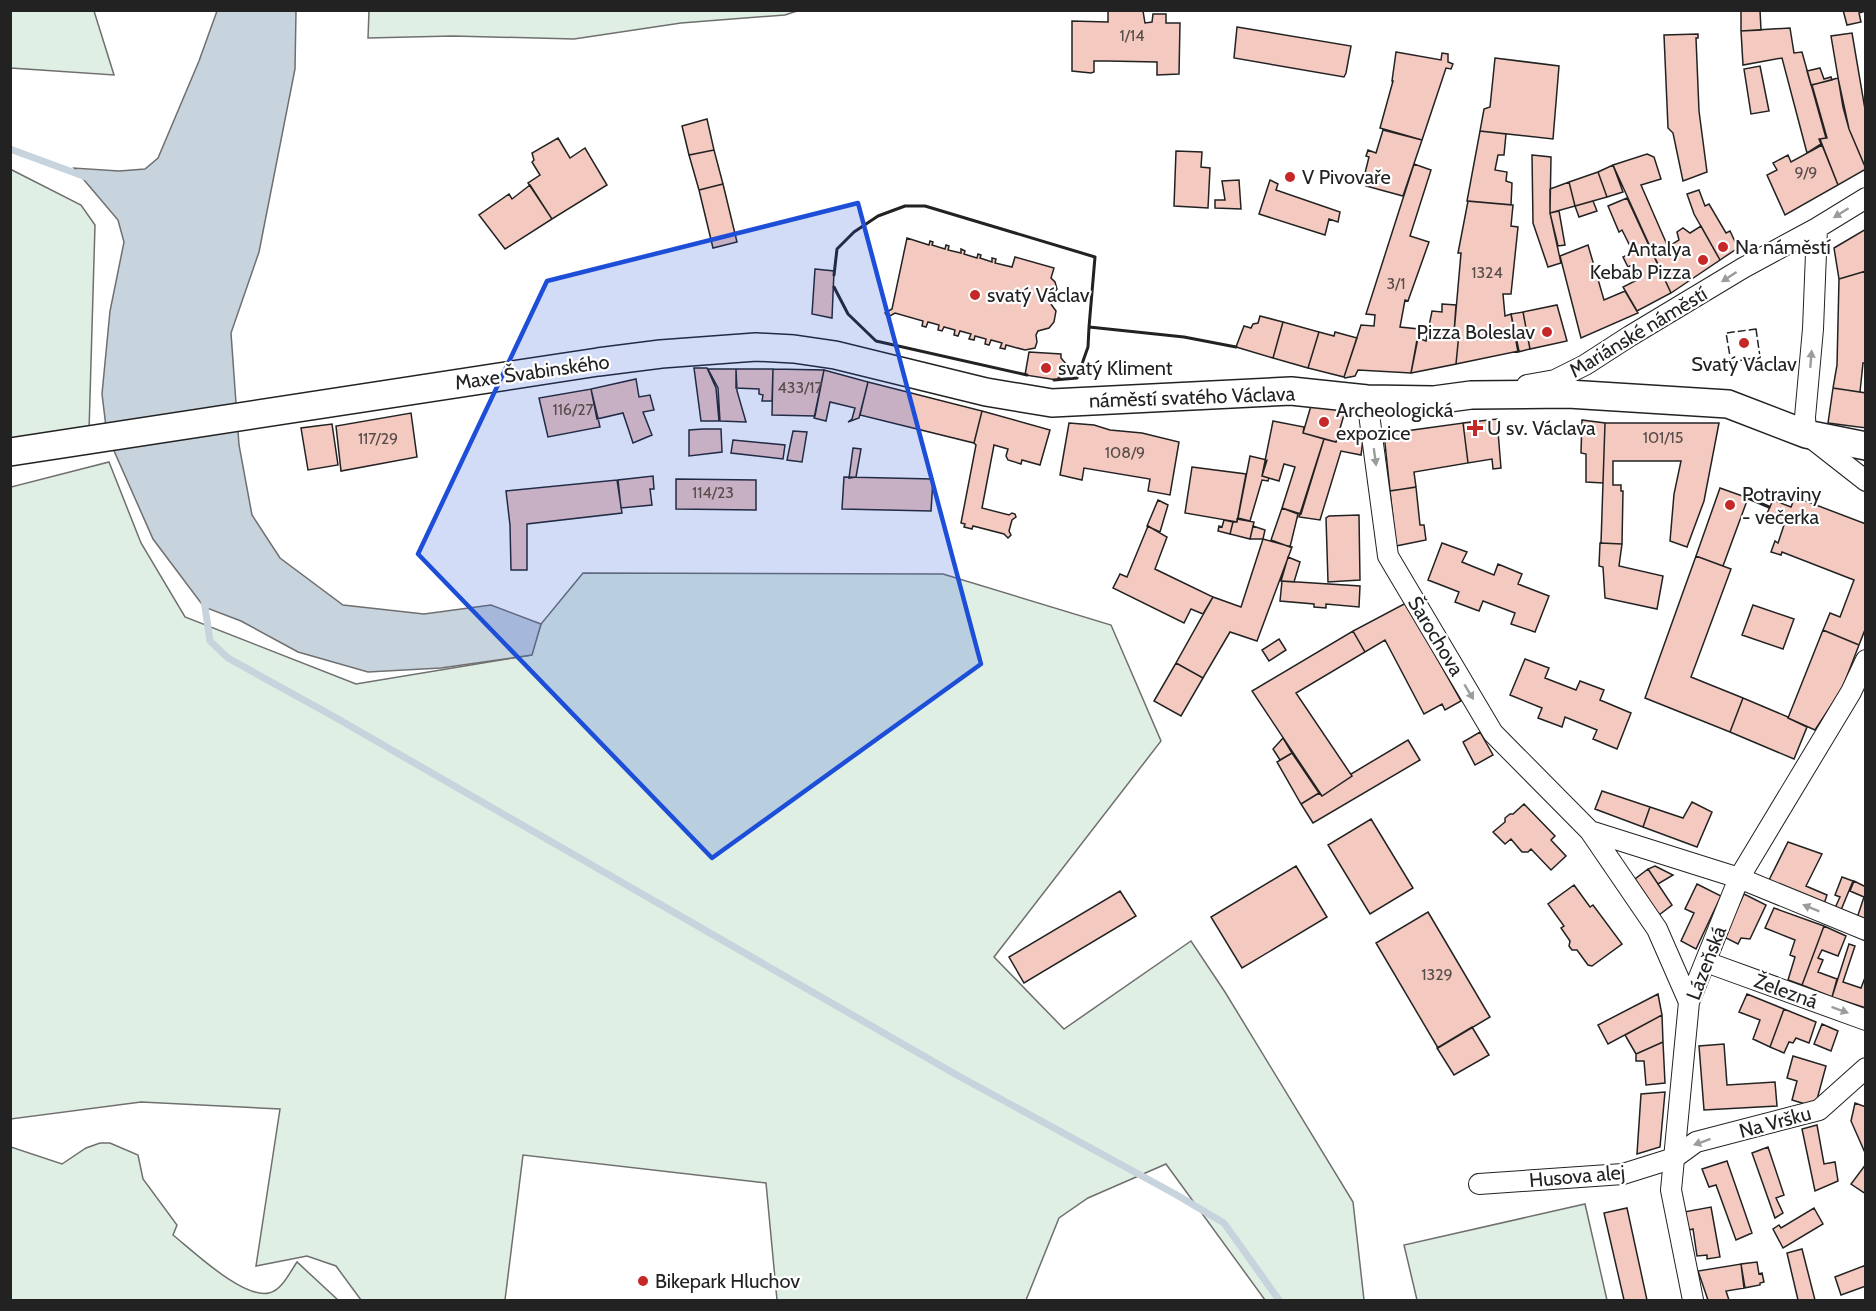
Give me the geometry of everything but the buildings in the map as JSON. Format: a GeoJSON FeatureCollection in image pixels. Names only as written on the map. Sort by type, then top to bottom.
{"type":"FeatureCollection","features":[{"type":"Feature","properties":{"kind":"main road","name":"Maxe Švabinského"},"geometry":{"type":"LineString","coordinates":[[10,452],[598,362],[661,354],[756,347],[834,355],[986,392],[1052,403]]}},
{"type":"Feature","properties":{"kind":"main road","name":"náměstí svatého Václava"},"geometry":{"type":"LineString","coordinates":[[1052,403],[1291,391],[1367,399]]}},
{"type":"Feature","properties":{"kind":"main road","name":"Mariánské náměstí"},"geometry":{"type":"LineString","coordinates":[[1471,395],[1568,394],[1728,404],[1816,436],[1866,446]]}},
{"type":"Feature","properties":{"kind":"main road"},"geometry":{"type":"LineString","coordinates":[[1367,399],[1434,400],[1471,395]]}},
{"type":"Feature","properties":{"kind":"street","name":"Mariánské náměstí"},"geometry":{"type":"LineString","coordinates":[[1471,395],[1556,380],[1586,365],[1743,268],[1817,228],[1866,198]]}},
{"type":"Feature","properties":{"kind":"street"},"geometry":{"type":"LineString","coordinates":[[1817,228],[1813,329],[1805,417],[1816,436],[1866,481]]}},
{"type":"Feature","properties":{"kind":"street","name":"Šarochova"},"geometry":{"type":"LineString","coordinates":[[1367,399],[1389,556],[1493,733],[1590,831],[1657,928],[1689,1002]]}},
{"type":"Feature","properties":{"kind":"street","name":"Lázeňská"},"geometry":{"type":"LineString","coordinates":[[1693,1300],[1671,1191],[1689,1002],[1739,878],[1851,692],[1866,660]]}},
{"type":"Feature","properties":{"kind":"street","name":"Šarochova"},"geometry":{"type":"LineString","coordinates":[[1590,831],[1739,878],[1866,930]]}},
{"type":"Feature","properties":{"kind":"street","name":"Železná"},"geometry":{"type":"LineString","coordinates":[[1706,962],[1866,1020]]}},
{"type":"Feature","properties":{"kind":"street","name":"Na Vršku"},"geometry":{"type":"LineString","coordinates":[[1674,1158],[1696,1142],[1819,1110],[1866,1068]]}},
{"type":"Feature","properties":{"kind":"street","name":"Husova alej"},"geometry":{"type":"LineString","coordinates":[[1479,1184],[1623,1174],[1674,1158]]}},
{"type":"Feature","properties":{"kind":"highlighted area"},"geometry":{"type":"Polygon","coordinates":[[[858,203],[981,664],[712,858],[418,554],[547,281],[858,203]]]}},
{"type":"Feature","properties":{"kind":"green space"},"geometry":{"type":"Polygon","coordinates":[[[369,10],[797,11],[785,15],[681,23],[574,39],[453,36],[368,38],[369,10]]]}},
{"type":"Feature","properties":{"kind":"green space"},"geometry":{"type":"Polygon","coordinates":[[[10,11],[94,11],[114,75],[11,68],[10,11]]]}},
{"type":"Feature","properties":{"kind":"green space"},"geometry":{"type":"Polygon","coordinates":[[[10,169],[81,205],[95,225],[89,431],[11,440],[10,169]]]}},
{"type":"Feature","properties":{"kind":"green space"},"geometry":{"type":"Polygon","coordinates":[[[109,462],[141,543],[185,617],[356,684],[531,655],[541,624],[583,573],[943,574],[1111,625],[1161,741],[994,957],[1064,1029],[1191,941],[1225,992],[1353,1202],[1364,1300],[1265,1300],[1166,1164],[1088,1198],[1059,1218],[1026,1300],[777,1300],[766,1183],[523,1155],[505,1300],[361,1300],[336,1266],[307,1256],[256,1266],[280,1109],[141,1102],[11,1119],[11,487],[109,462]]]}},
{"type":"Feature","properties":{"kind":"green space"},"geometry":{"type":"Polygon","coordinates":[[[100,1143],[110,1143],[138,1155],[143,1179],[177,1225],[173,1235],[232,1282],[258,1293],[269,1293],[282,1285],[297,1262],[338,1300],[11,1300],[11,1147],[62,1164],[86,1148],[100,1143]]]}},
{"type":"Feature","properties":{"kind":"green space"},"geometry":{"type":"Polygon","coordinates":[[[1585,1204],[1607,1300],[1417,1300],[1404,1245],[1585,1204]]]}},
{"type":"Feature","properties":{"kind":"shaded area"},"geometry":{"type":"Polygon","coordinates":[[[217,11],[296,11],[295,69],[259,252],[231,333],[239,445],[252,515],[280,558],[343,605],[424,614],[491,605],[541,624],[532,655],[441,668],[368,672],[298,652],[241,621],[204,607],[153,539],[107,435],[102,394],[110,311],[124,242],[118,220],[74,168],[119,171],[145,169],[158,158],[199,61],[217,11]]]}},
{"type":"Feature","properties":{"kind":"waterway"},"geometry":{"type":"LineString","coordinates":[[10,149],[86,177]]}},
{"type":"Feature","properties":{"kind":"waterway"},"geometry":{"type":"LineString","coordinates":[[204,600],[210,641],[228,658],[955,1074],[1224,1223],[1279,1300]]}},
{"type":"Feature","properties":{"kind":"fence"},"geometry":{"type":"LineString","coordinates":[[1756,329],[1760,357],[1731,362],[1726,333],[1756,329]]}},
{"type":"Feature","properties":{"kind":"wall"},"geometry":{"type":"LineString","coordinates":[[834,275],[837,249],[854,232],[878,216],[905,206],[925,206],[1095,257],[1089,327]]}},
{"type":"Feature","properties":{"kind":"wall"},"geometry":{"type":"LineString","coordinates":[[834,287],[848,314],[876,341],[1027,375]]}},
{"type":"Feature","properties":{"kind":"wall"},"geometry":{"type":"LineString","coordinates":[[1054,380],[1077,378],[1088,347],[1089,327],[1184,337],[1236,347]]}},
{"type":"Feature","properties":{"kind":"wall"},"geometry":{"type":"LineString","coordinates":[[1748,498],[1769,507]]}},
{"type":"Feature","properties":{"kind":"place","name":"V Pivovaře"},"geometry":{"type":"Point","coordinates":[1290,177]}},
{"type":"Feature","properties":{"kind":"place","name":"Na náměstí"},"geometry":{"type":"Point","coordinates":[1723,247]}},
{"type":"Feature","properties":{"kind":"place","name":"Antalya Kebab Pizza"},"geometry":{"type":"Point","coordinates":[1703,260]}},
{"type":"Feature","properties":{"kind":"place","name":"svatý Václav"},"geometry":{"type":"Point","coordinates":[975,295]}},
{"type":"Feature","properties":{"kind":"place","name":"Pizza Boleslav"},"geometry":{"type":"Point","coordinates":[1547,332]}},
{"type":"Feature","properties":{"kind":"place","name":"Svatý Václav"},"geometry":{"type":"Point","coordinates":[1744,343]}},
{"type":"Feature","properties":{"kind":"place","name":"svatý Kliment"},"geometry":{"type":"Point","coordinates":[1046,368]}},
{"type":"Feature","properties":{"kind":"place","name":"Archeologická expozice"},"geometry":{"type":"Point","coordinates":[1324,422]}},
{"type":"Feature","properties":{"kind":"place","name":"U sv. Václava"},"geometry":{"type":"Point","coordinates":[1475,428]}},
{"type":"Feature","properties":{"kind":"place","name":"Potraviny - večerka"},"geometry":{"type":"Point","coordinates":[1730,505]}},
{"type":"Feature","properties":{"kind":"place","name":"Bikepark Hluchov"},"geometry":{"type":"Point","coordinates":[643,1281]}}]}
